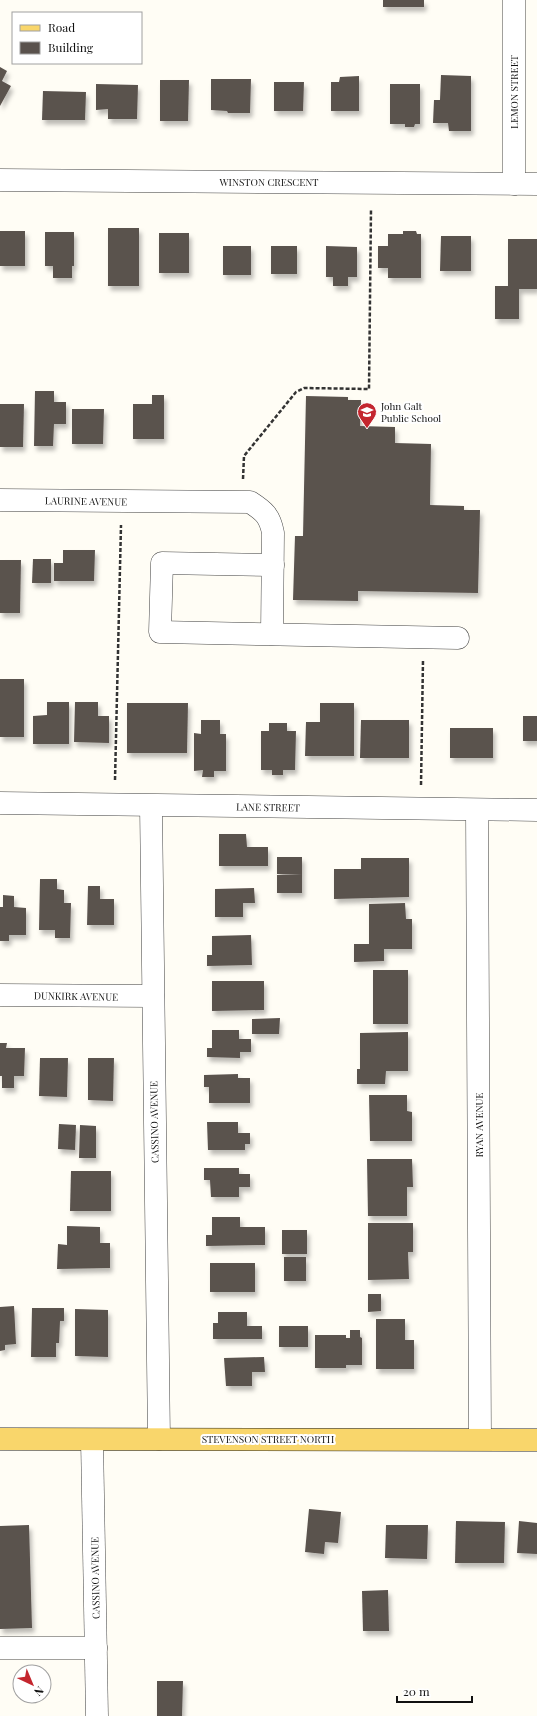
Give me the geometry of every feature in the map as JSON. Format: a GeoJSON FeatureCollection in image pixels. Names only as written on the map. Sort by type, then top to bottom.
{"type":"FeatureCollection","features":[{"type":"Feature","properties":{"kind":"main road","name":"STEVENSON STREET NORTH"},"geometry":{"type":"LineString","coordinates":[[0,1439],[537,1440]]}},
{"type":"Feature","properties":{"kind":"street","name":"LEMON STREET"},"geometry":{"type":"LineString","coordinates":[[514,0],[514,184]]}},
{"type":"Feature","properties":{"kind":"street","name":"WINSTON CRESCENT"},"geometry":{"type":"LineString","coordinates":[[0,180],[537,184]]}},
{"type":"Feature","properties":{"kind":"street","name":"LAURINE AVENUE"},"geometry":{"type":"LineString","coordinates":[[0,500],[143,502],[173,500],[250,502],[261,509],[270,520],[273,533],[272,634]]}},
{"type":"Feature","properties":{"kind":"street"},"geometry":{"type":"LineString","coordinates":[[273,565],[162,564],[160,632],[458,638]]}},
{"type":"Feature","properties":{"kind":"street","name":"LANE STREET"},"geometry":{"type":"LineString","coordinates":[[0,803],[537,810]]}},
{"type":"Feature","properties":{"kind":"street","name":"CASSINO AVENUE"},"geometry":{"type":"LineString","coordinates":[[151,806],[159,1439]]}},
{"type":"Feature","properties":{"kind":"street","name":"RYAN AVENUE"},"geometry":{"type":"LineString","coordinates":[[477,810],[480,1439]]}},
{"type":"Feature","properties":{"kind":"street","name":"DUNKIRK AVENUE"},"geometry":{"type":"LineString","coordinates":[[0,995],[153,996]]}},
{"type":"Feature","properties":{"kind":"street","name":"CASSINO AVENUE"},"geometry":{"type":"LineString","coordinates":[[92,1440],[97,1716]]}},
{"type":"Feature","properties":{"kind":"street"},"geometry":{"type":"LineString","coordinates":[[0,1648],[96,1648]]}},
{"type":"Feature","properties":{"kind":"path"},"geometry":{"type":"LineString","coordinates":[[242,502],[244,456],[296,392],[304,388],[369,388],[371,209]]}},
{"type":"Feature","properties":{"kind":"path"},"geometry":{"type":"LineString","coordinates":[[114,805],[121,525]]}},
{"type":"Feature","properties":{"kind":"path"},"geometry":{"type":"LineString","coordinates":[[421,809],[424,637]]}},
{"type":"Feature","properties":{"kind":"building"},"geometry":{"type":"Polygon","coordinates":[[[383,0],[424,0],[424,7],[383,7],[383,0]]]}},
{"type":"Feature","properties":{"kind":"building"},"geometry":{"type":"Polygon","coordinates":[[[0,67],[7,71],[2,81],[11,86],[0,106],[0,67]]]}},
{"type":"Feature","properties":{"kind":"building"},"geometry":{"type":"Polygon","coordinates":[[[441,75],[471,76],[471,131],[449,131],[448,123],[433,123],[434,100],[440,100],[441,75]]]}},
{"type":"Feature","properties":{"kind":"building"},"geometry":{"type":"Polygon","coordinates":[[[359,76],[359,111],[331,111],[331,82],[339,82],[340,77],[359,76]]]}},
{"type":"Feature","properties":{"kind":"building"},"geometry":{"type":"Polygon","coordinates":[[[211,79],[251,79],[250,113],[228,113],[227,111],[211,110],[211,79]]]}},
{"type":"Feature","properties":{"kind":"building"},"geometry":{"type":"Polygon","coordinates":[[[160,80],[189,80],[188,121],[160,121],[160,80]]]}},
{"type":"Feature","properties":{"kind":"building"},"geometry":{"type":"Polygon","coordinates":[[[274,82],[304,82],[303,111],[274,111],[274,82]]]}},
{"type":"Feature","properties":{"kind":"building"},"geometry":{"type":"Polygon","coordinates":[[[96,84],[138,85],[137,119],[108,119],[108,109],[96,110],[96,84]]]}},
{"type":"Feature","properties":{"kind":"building"},"geometry":{"type":"Polygon","coordinates":[[[390,84],[420,84],[420,124],[415,124],[414,127],[405,127],[405,124],[390,124],[390,84]]]}},
{"type":"Feature","properties":{"kind":"building"},"geometry":{"type":"Polygon","coordinates":[[[43,91],[86,92],[85,120],[42,120],[43,91]]]}},
{"type":"Feature","properties":{"kind":"building"},"geometry":{"type":"Polygon","coordinates":[[[108,228],[139,228],[139,286],[108,286],[108,228]]]}},
{"type":"Feature","properties":{"kind":"building"},"geometry":{"type":"Polygon","coordinates":[[[0,231],[25,231],[25,266],[0,266],[0,231]]]}},
{"type":"Feature","properties":{"kind":"building"},"geometry":{"type":"Polygon","coordinates":[[[403,231],[416,231],[417,234],[421,234],[421,278],[388,278],[388,268],[378,268],[378,246],[388,246],[388,234],[403,234],[403,231]]]}},
{"type":"Feature","properties":{"kind":"building"},"geometry":{"type":"Polygon","coordinates":[[[45,232],[74,232],[74,266],[72,266],[72,278],[53,278],[53,266],[45,266],[45,232]]]}},
{"type":"Feature","properties":{"kind":"building"},"geometry":{"type":"Polygon","coordinates":[[[159,233],[189,233],[189,273],[159,273],[159,233]]]}},
{"type":"Feature","properties":{"kind":"building"},"geometry":{"type":"Polygon","coordinates":[[[441,236],[471,236],[471,271],[440,271],[441,236]]]}},
{"type":"Feature","properties":{"kind":"building"},"geometry":{"type":"Polygon","coordinates":[[[508,239],[537,239],[537,289],[519,289],[519,319],[495,319],[495,286],[508,286],[508,239]]]}},
{"type":"Feature","properties":{"kind":"building"},"geometry":{"type":"Polygon","coordinates":[[[223,246],[251,246],[251,275],[223,275],[223,246]]]}},
{"type":"Feature","properties":{"kind":"building"},"geometry":{"type":"Polygon","coordinates":[[[271,246],[297,246],[297,274],[271,274],[271,246]]]}},
{"type":"Feature","properties":{"kind":"building"},"geometry":{"type":"Polygon","coordinates":[[[326,246],[357,247],[357,277],[348,277],[348,286],[333,286],[333,277],[326,277],[326,246]]]}},
{"type":"Feature","properties":{"kind":"building"},"geometry":{"type":"Polygon","coordinates":[[[35,391],[54,391],[54,402],[66,402],[66,424],[54,424],[53,446],[34,446],[35,391]]]}},
{"type":"Feature","properties":{"kind":"building"},"geometry":{"type":"Polygon","coordinates":[[[152,395],[164,395],[164,439],[133,439],[133,404],[152,404],[152,395]]]}},
{"type":"Feature","properties":{"kind":"building"},"geometry":{"type":"Polygon","coordinates":[[[306,396],[348,397],[348,400],[361,400],[360,426],[395,427],[395,443],[431,444],[430,505],[464,506],[464,510],[480,510],[478,593],[358,591],[358,601],[293,600],[295,536],[303,536],[306,396]]]}},
{"type":"Feature","properties":{"kind":"building"},"geometry":{"type":"Polygon","coordinates":[[[0,404],[24,404],[23,447],[0,447],[0,404]]]}},
{"type":"Feature","properties":{"kind":"building"},"geometry":{"type":"Polygon","coordinates":[[[72,409],[104,409],[103,444],[72,444],[72,409]]]}},
{"type":"Feature","properties":{"kind":"building"},"geometry":{"type":"Polygon","coordinates":[[[63,550],[95,550],[94,581],[54,581],[54,563],[63,563],[63,550]]]}},
{"type":"Feature","properties":{"kind":"building"},"geometry":{"type":"Polygon","coordinates":[[[33,559],[51,559],[51,583],[32,583],[33,559]]]}},
{"type":"Feature","properties":{"kind":"building"},"geometry":{"type":"Polygon","coordinates":[[[0,560],[21,560],[20,613],[0,613],[0,560]]]}},
{"type":"Feature","properties":{"kind":"building"},"geometry":{"type":"Polygon","coordinates":[[[0,679],[24,679],[24,737],[0,737],[0,679]]]}},
{"type":"Feature","properties":{"kind":"building"},"geometry":{"type":"Polygon","coordinates":[[[47,702],[69,702],[69,744],[33,744],[33,716],[47,715],[47,702]]]}},
{"type":"Feature","properties":{"kind":"building"},"geometry":{"type":"Polygon","coordinates":[[[75,702],[98,702],[98,716],[109,716],[109,743],[74,742],[75,702]]]}},
{"type":"Feature","properties":{"kind":"building"},"geometry":{"type":"Polygon","coordinates":[[[127,703],[188,703],[187,753],[127,753],[127,703]]]}},
{"type":"Feature","properties":{"kind":"building"},"geometry":{"type":"Polygon","coordinates":[[[320,703],[354,703],[354,756],[305,756],[306,722],[320,722],[320,703]]]}},
{"type":"Feature","properties":{"kind":"building"},"geometry":{"type":"Polygon","coordinates":[[[523,716],[537,716],[537,741],[523,741],[523,716]]]}},
{"type":"Feature","properties":{"kind":"building"},"geometry":{"type":"Polygon","coordinates":[[[201,720],[220,720],[220,734],[226,734],[226,771],[214,771],[214,777],[202,777],[203,770],[194,771],[194,733],[201,734],[201,720]]]}},
{"type":"Feature","properties":{"kind":"building"},"geometry":{"type":"Polygon","coordinates":[[[361,720],[409,720],[409,758],[360,758],[361,720]]]}},
{"type":"Feature","properties":{"kind":"building"},"geometry":{"type":"Polygon","coordinates":[[[269,723],[287,723],[287,731],[296,731],[295,770],[283,770],[283,775],[272,775],[272,770],[261,770],[261,731],[269,731],[269,723]]]}},
{"type":"Feature","properties":{"kind":"building"},"geometry":{"type":"Polygon","coordinates":[[[450,728],[493,728],[493,758],[450,758],[450,728]]]}},
{"type":"Feature","properties":{"kind":"building"},"geometry":{"type":"Polygon","coordinates":[[[219,834],[246,834],[247,847],[268,847],[268,866],[219,866],[219,834]]]}},
{"type":"Feature","properties":{"kind":"building"},"geometry":{"type":"Polygon","coordinates":[[[277,857],[302,857],[302,874],[277,874],[277,857]]]}},
{"type":"Feature","properties":{"kind":"building"},"geometry":{"type":"Polygon","coordinates":[[[361,858],[409,858],[409,897],[334,899],[334,869],[361,869],[361,858]]]}},
{"type":"Feature","properties":{"kind":"building"},"geometry":{"type":"Polygon","coordinates":[[[302,874],[302,893],[277,893],[277,875],[302,874]]]}},
{"type":"Feature","properties":{"kind":"building"},"geometry":{"type":"Polygon","coordinates":[[[40,879],[57,879],[57,889],[64,890],[64,903],[71,903],[70,938],[55,938],[55,930],[39,930],[40,879]]]}},
{"type":"Feature","properties":{"kind":"building"},"geometry":{"type":"Polygon","coordinates":[[[88,886],[100,886],[100,899],[114,899],[114,925],[87,925],[88,886]]]}},
{"type":"Feature","properties":{"kind":"building"},"geometry":{"type":"Polygon","coordinates":[[[254,888],[255,903],[243,903],[243,917],[215,917],[215,889],[254,888]]]}},
{"type":"Feature","properties":{"kind":"building"},"geometry":{"type":"Polygon","coordinates":[[[3,895],[14,896],[14,907],[26,908],[26,935],[9,935],[9,941],[0,941],[0,907],[3,907],[3,895]]]}},
{"type":"Feature","properties":{"kind":"building"},"geometry":{"type":"Polygon","coordinates":[[[405,903],[406,919],[412,919],[412,949],[384,949],[384,961],[354,962],[354,944],[369,944],[369,904],[405,903]]]}},
{"type":"Feature","properties":{"kind":"building"},"geometry":{"type":"Polygon","coordinates":[[[251,935],[252,965],[207,966],[207,955],[212,955],[212,936],[251,935]]]}},
{"type":"Feature","properties":{"kind":"building"},"geometry":{"type":"Polygon","coordinates":[[[373,970],[408,970],[408,1024],[373,1024],[373,970]]]}},
{"type":"Feature","properties":{"kind":"building"},"geometry":{"type":"Polygon","coordinates":[[[212,981],[264,981],[264,1010],[212,1011],[212,981]]]}},
{"type":"Feature","properties":{"kind":"building"},"geometry":{"type":"Polygon","coordinates":[[[280,1018],[279,1034],[252,1034],[252,1019],[280,1018]]]}},
{"type":"Feature","properties":{"kind":"building"},"geometry":{"type":"Polygon","coordinates":[[[212,1030],[239,1030],[239,1039],[251,1039],[251,1052],[240,1052],[240,1058],[207,1057],[207,1048],[212,1048],[212,1030]]]}},
{"type":"Feature","properties":{"kind":"building"},"geometry":{"type":"Polygon","coordinates":[[[408,1032],[408,1071],[386,1071],[385,1084],[357,1084],[357,1069],[360,1069],[360,1033],[408,1032]]]}},
{"type":"Feature","properties":{"kind":"building"},"geometry":{"type":"Polygon","coordinates":[[[0,1043],[7,1043],[6,1048],[25,1048],[24,1076],[14,1076],[14,1088],[2,1088],[2,1076],[0,1076],[0,1043]]]}},
{"type":"Feature","properties":{"kind":"building"},"geometry":{"type":"Polygon","coordinates":[[[40,1058],[68,1058],[67,1097],[39,1096],[40,1058]]]}},
{"type":"Feature","properties":{"kind":"building"},"geometry":{"type":"Polygon","coordinates":[[[88,1058],[114,1058],[113,1101],[88,1100],[88,1058]]]}},
{"type":"Feature","properties":{"kind":"building"},"geometry":{"type":"Polygon","coordinates":[[[238,1074],[238,1078],[250,1078],[250,1103],[209,1103],[209,1087],[204,1087],[204,1075],[238,1074]]]}},
{"type":"Feature","properties":{"kind":"building"},"geometry":{"type":"Polygon","coordinates":[[[369,1095],[407,1095],[407,1111],[412,1112],[412,1141],[370,1141],[369,1095]]]}},
{"type":"Feature","properties":{"kind":"building"},"geometry":{"type":"Polygon","coordinates":[[[207,1122],[238,1122],[238,1133],[250,1133],[250,1144],[245,1144],[245,1150],[208,1150],[207,1122]]]}},
{"type":"Feature","properties":{"kind":"building"},"geometry":{"type":"Polygon","coordinates":[[[59,1124],[76,1125],[75,1150],[58,1149],[59,1124]]]}},
{"type":"Feature","properties":{"kind":"building"},"geometry":{"type":"Polygon","coordinates":[[[80,1125],[96,1126],[96,1158],[79,1158],[80,1125]]]}},
{"type":"Feature","properties":{"kind":"building"},"geometry":{"type":"Polygon","coordinates":[[[367,1159],[412,1159],[413,1187],[407,1187],[407,1216],[368,1216],[367,1159]]]}},
{"type":"Feature","properties":{"kind":"building"},"geometry":{"type":"Polygon","coordinates":[[[204,1168],[239,1168],[239,1174],[250,1174],[250,1187],[239,1187],[239,1197],[211,1197],[210,1180],[204,1180],[204,1168]]]}},
{"type":"Feature","properties":{"kind":"building"},"geometry":{"type":"Polygon","coordinates":[[[71,1171],[111,1171],[111,1211],[70,1211],[71,1171]]]}},
{"type":"Feature","properties":{"kind":"building"},"geometry":{"type":"Polygon","coordinates":[[[212,1217],[240,1217],[240,1227],[265,1227],[265,1245],[206,1246],[206,1235],[212,1235],[212,1217]]]}},
{"type":"Feature","properties":{"kind":"building"},"geometry":{"type":"Polygon","coordinates":[[[368,1223],[413,1223],[413,1252],[408,1252],[409,1279],[368,1280],[368,1223]]]}},
{"type":"Feature","properties":{"kind":"building"},"geometry":{"type":"Polygon","coordinates":[[[67,1226],[100,1227],[100,1243],[110,1243],[110,1268],[57,1269],[58,1244],[67,1245],[67,1226]]]}},
{"type":"Feature","properties":{"kind":"building"},"geometry":{"type":"Polygon","coordinates":[[[282,1230],[307,1230],[307,1254],[282,1254],[282,1230]]]}},
{"type":"Feature","properties":{"kind":"building"},"geometry":{"type":"Polygon","coordinates":[[[284,1257],[306,1257],[306,1281],[284,1281],[284,1257]]]}},
{"type":"Feature","properties":{"kind":"building"},"geometry":{"type":"Polygon","coordinates":[[[210,1263],[255,1263],[255,1292],[210,1292],[210,1263]]]}},
{"type":"Feature","properties":{"kind":"building"},"geometry":{"type":"Polygon","coordinates":[[[368,1294],[381,1294],[381,1311],[368,1312],[368,1294]]]}},
{"type":"Feature","properties":{"kind":"building"},"geometry":{"type":"Polygon","coordinates":[[[14,1306],[16,1344],[5,1345],[5,1350],[0,1351],[0,1307],[14,1306]]]}},
{"type":"Feature","properties":{"kind":"building"},"geometry":{"type":"Polygon","coordinates":[[[32,1308],[64,1308],[64,1321],[60,1321],[59,1343],[56,1343],[56,1357],[31,1357],[32,1308]]]}},
{"type":"Feature","properties":{"kind":"building"},"geometry":{"type":"Polygon","coordinates":[[[75,1309],[108,1310],[108,1357],[75,1356],[75,1309]]]}},
{"type":"Feature","properties":{"kind":"building"},"geometry":{"type":"Polygon","coordinates":[[[218,1312],[247,1312],[247,1326],[262,1326],[262,1339],[213,1339],[213,1323],[218,1323],[218,1312]]]}},
{"type":"Feature","properties":{"kind":"building"},"geometry":{"type":"Polygon","coordinates":[[[376,1319],[405,1319],[405,1340],[414,1340],[414,1369],[376,1369],[376,1319]]]}},
{"type":"Feature","properties":{"kind":"building"},"geometry":{"type":"Polygon","coordinates":[[[279,1326],[308,1326],[308,1347],[279,1347],[279,1326]]]}},
{"type":"Feature","properties":{"kind":"building"},"geometry":{"type":"Polygon","coordinates":[[[350,1330],[360,1330],[360,1337],[362,1338],[362,1365],[346,1365],[346,1368],[315,1368],[315,1335],[346,1335],[346,1338],[350,1338],[350,1330]]]}},
{"type":"Feature","properties":{"kind":"building"},"geometry":{"type":"Polygon","coordinates":[[[264,1357],[265,1372],[252,1372],[252,1386],[226,1386],[224,1358],[264,1357]]]}},
{"type":"Feature","properties":{"kind":"building"},"geometry":{"type":"Polygon","coordinates":[[[309,1509],[341,1512],[338,1543],[325,1542],[324,1554],[305,1552],[309,1509]]]}},
{"type":"Feature","properties":{"kind":"building"},"geometry":{"type":"Polygon","coordinates":[[[456,1521],[505,1522],[504,1563],[455,1563],[456,1521]]]}},
{"type":"Feature","properties":{"kind":"building"},"geometry":{"type":"Polygon","coordinates":[[[519,1521],[537,1523],[537,1554],[517,1553],[519,1521]]]}},
{"type":"Feature","properties":{"kind":"building"},"geometry":{"type":"Polygon","coordinates":[[[29,1525],[32,1628],[0,1629],[0,1526],[29,1525]]]}},
{"type":"Feature","properties":{"kind":"building"},"geometry":{"type":"Polygon","coordinates":[[[386,1525],[428,1525],[427,1559],[385,1558],[386,1525]]]}},
{"type":"Feature","properties":{"kind":"building"},"geometry":{"type":"Polygon","coordinates":[[[388,1590],[389,1631],[363,1631],[362,1591],[388,1590]]]}},
{"type":"Feature","properties":{"kind":"building"},"geometry":{"type":"Polygon","coordinates":[[[157,1681],[183,1681],[182,1716],[157,1716],[157,1681]]]}},
{"type":"Feature","properties":{"kind":"place","name":"John Galt Public School"},"geometry":{"type":"Point","coordinates":[367,429]}}]}
